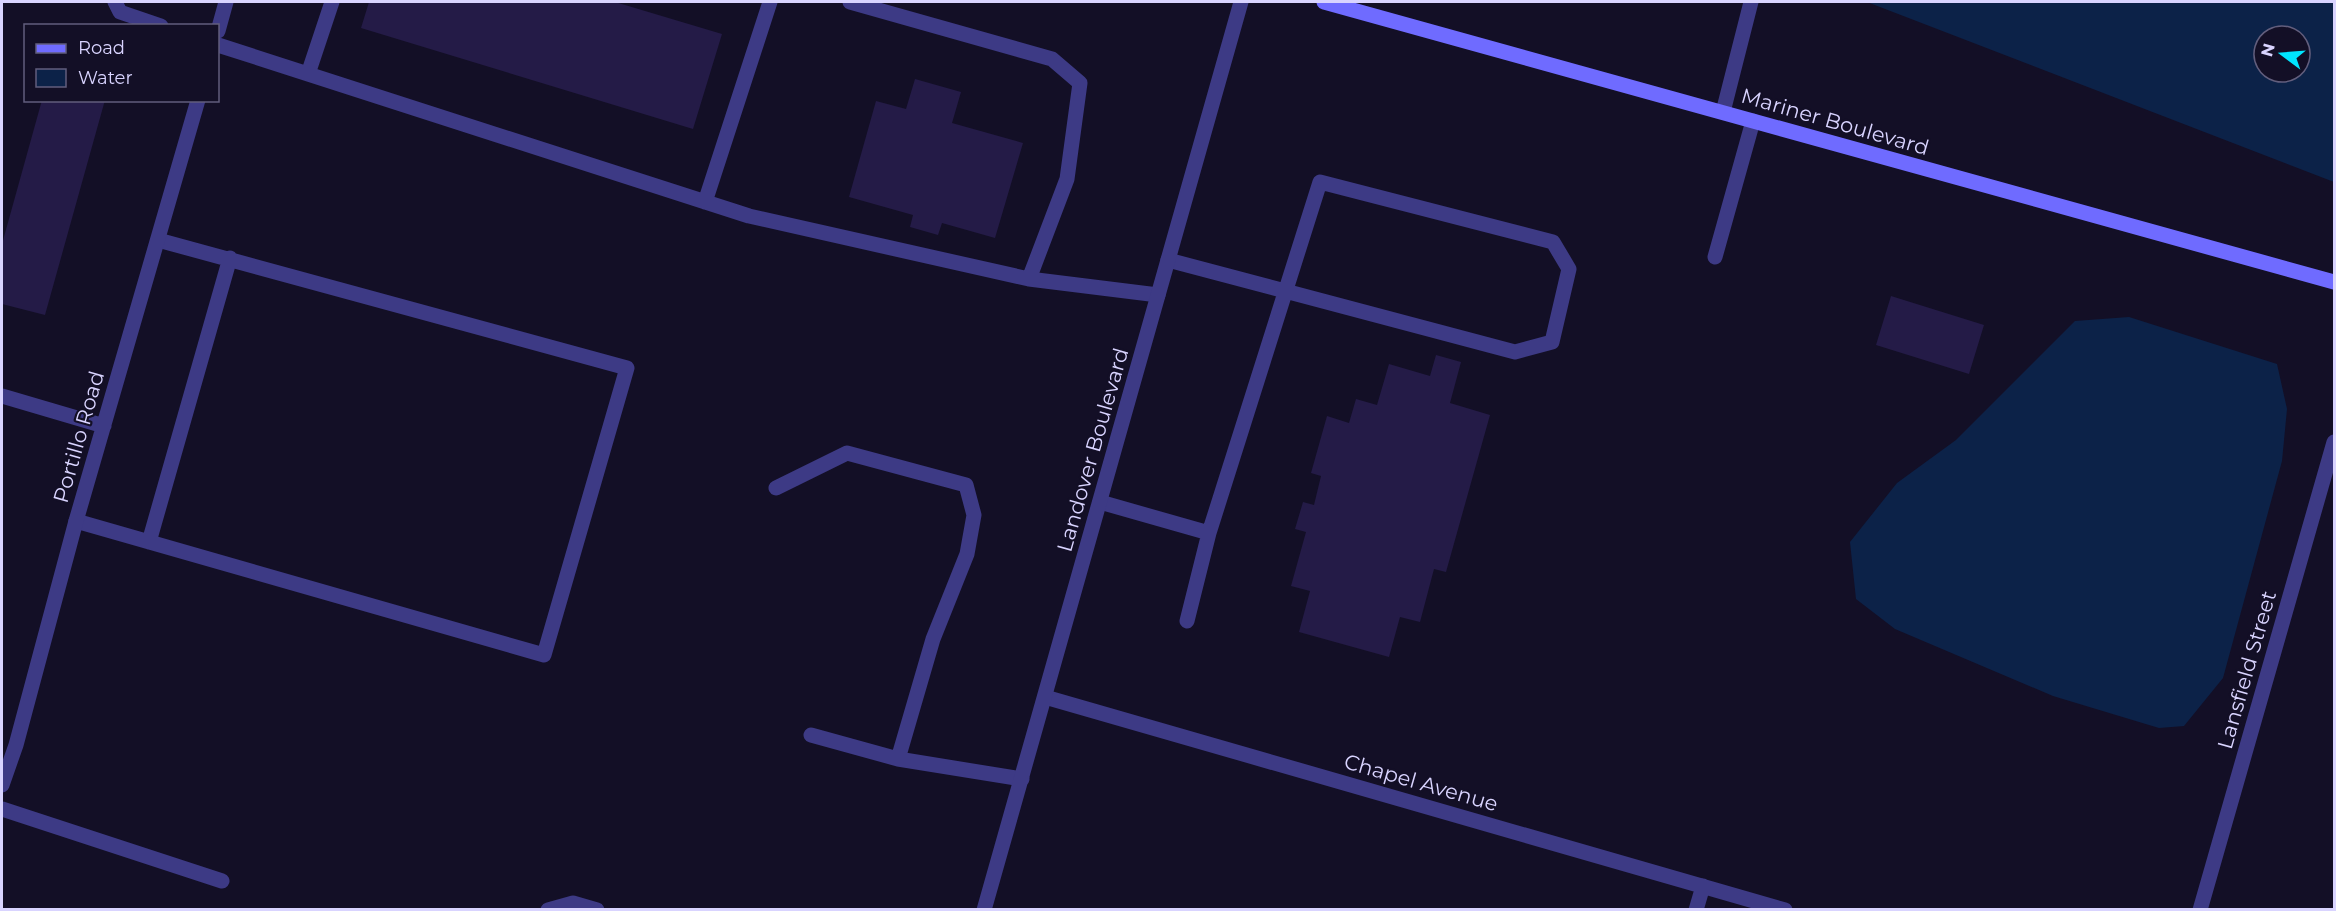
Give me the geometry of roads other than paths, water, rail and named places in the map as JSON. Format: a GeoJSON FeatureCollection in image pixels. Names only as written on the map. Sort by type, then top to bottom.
{"type":"FeatureCollection","features":[{"type":"Feature","properties":{"kind":"main road","name":"Mariner Boulevard"},"geometry":{"type":"LineString","coordinates":[[1324,2],[2334,282]]}},
{"type":"Feature","properties":{"kind":"street"},"geometry":{"type":"LineString","coordinates":[[115,2],[120,12],[155,24]]}},
{"type":"Feature","properties":{"kind":"street"},"geometry":{"type":"LineString","coordinates":[[219,27],[226,2]]}},
{"type":"Feature","properties":{"kind":"street"},"geometry":{"type":"LineString","coordinates":[[308,74],[332,2]]}},
{"type":"Feature","properties":{"kind":"street"},"geometry":{"type":"LineString","coordinates":[[705,202],[770,2]]}},
{"type":"Feature","properties":{"kind":"street"},"geometry":{"type":"LineString","coordinates":[[850,2],[1052,59],[1080,83],[1067,178],[1029,279]]}},
{"type":"Feature","properties":{"kind":"street","name":"Landover Boulevard"},"geometry":{"type":"LineString","coordinates":[[984,909],[1241,2]]}},
{"type":"Feature","properties":{"kind":"street"},"geometry":{"type":"LineString","coordinates":[[1723,112],[1751,2]]}},
{"type":"Feature","properties":{"kind":"street"},"geometry":{"type":"LineString","coordinates":[[219,45],[748,216],[1029,279],[1158,295]]}},
{"type":"Feature","properties":{"kind":"street","name":"Portillo Road"},"geometry":{"type":"LineString","coordinates":[[2,784],[16,745],[76,521],[197,102]]}},
{"type":"Feature","properties":{"kind":"street"},"geometry":{"type":"LineString","coordinates":[[1715,257],[1753,121]]}},
{"type":"Feature","properties":{"kind":"street"},"geometry":{"type":"LineString","coordinates":[[1168,260],[1285,292],[1515,352],[1552,342],[1569,269],[1553,242],[1320,182],[1285,292],[1209,532],[1187,621]]}},
{"type":"Feature","properties":{"kind":"street"},"geometry":{"type":"LineString","coordinates":[[76,521],[544,655],[627,368],[158,240]]}},
{"type":"Feature","properties":{"kind":"street"},"geometry":{"type":"LineString","coordinates":[[149,542],[230,258]]}},
{"type":"Feature","properties":{"kind":"street"},"geometry":{"type":"LineString","coordinates":[[2,396],[104,426]]}},
{"type":"Feature","properties":{"kind":"street","name":"Lansfield Street"},"geometry":{"type":"LineString","coordinates":[[2200,909],[2334,441]]}},
{"type":"Feature","properties":{"kind":"street"},"geometry":{"type":"LineString","coordinates":[[776,488],[847,453],[966,485],[974,515],[967,554],[933,639],[898,759]]}},
{"type":"Feature","properties":{"kind":"street"},"geometry":{"type":"LineString","coordinates":[[1100,502],[1209,532]]}},
{"type":"Feature","properties":{"kind":"street","name":"Chapel Avenue"},"geometry":{"type":"LineString","coordinates":[[1045,697],[1785,909]]}},
{"type":"Feature","properties":{"kind":"street"},"geometry":{"type":"LineString","coordinates":[[811,735],[898,759],[1022,779]]}},
{"type":"Feature","properties":{"kind":"street"},"geometry":{"type":"LineString","coordinates":[[2,809],[222,881]]}},
{"type":"Feature","properties":{"kind":"street"},"geometry":{"type":"LineString","coordinates":[[1696,909],[1703,886]]}},
{"type":"Feature","properties":{"kind":"street"},"geometry":{"type":"LineString","coordinates":[[548,909],[573,903],[597,909]]}},
{"type":"Feature","properties":{"kind":"water"},"geometry":{"type":"Polygon","coordinates":[[[1867,2],[2334,2],[2334,182],[1867,2]]]}},
{"type":"Feature","properties":{"kind":"water"},"geometry":{"type":"Polygon","coordinates":[[[2129,317],[2277,364],[2287,409],[2282,461],[2223,678],[2184,726],[2159,728],[2053,696],[1895,629],[1856,599],[1850,542],[1897,483],[1956,440],[2075,321],[2129,317]]]}}]}
